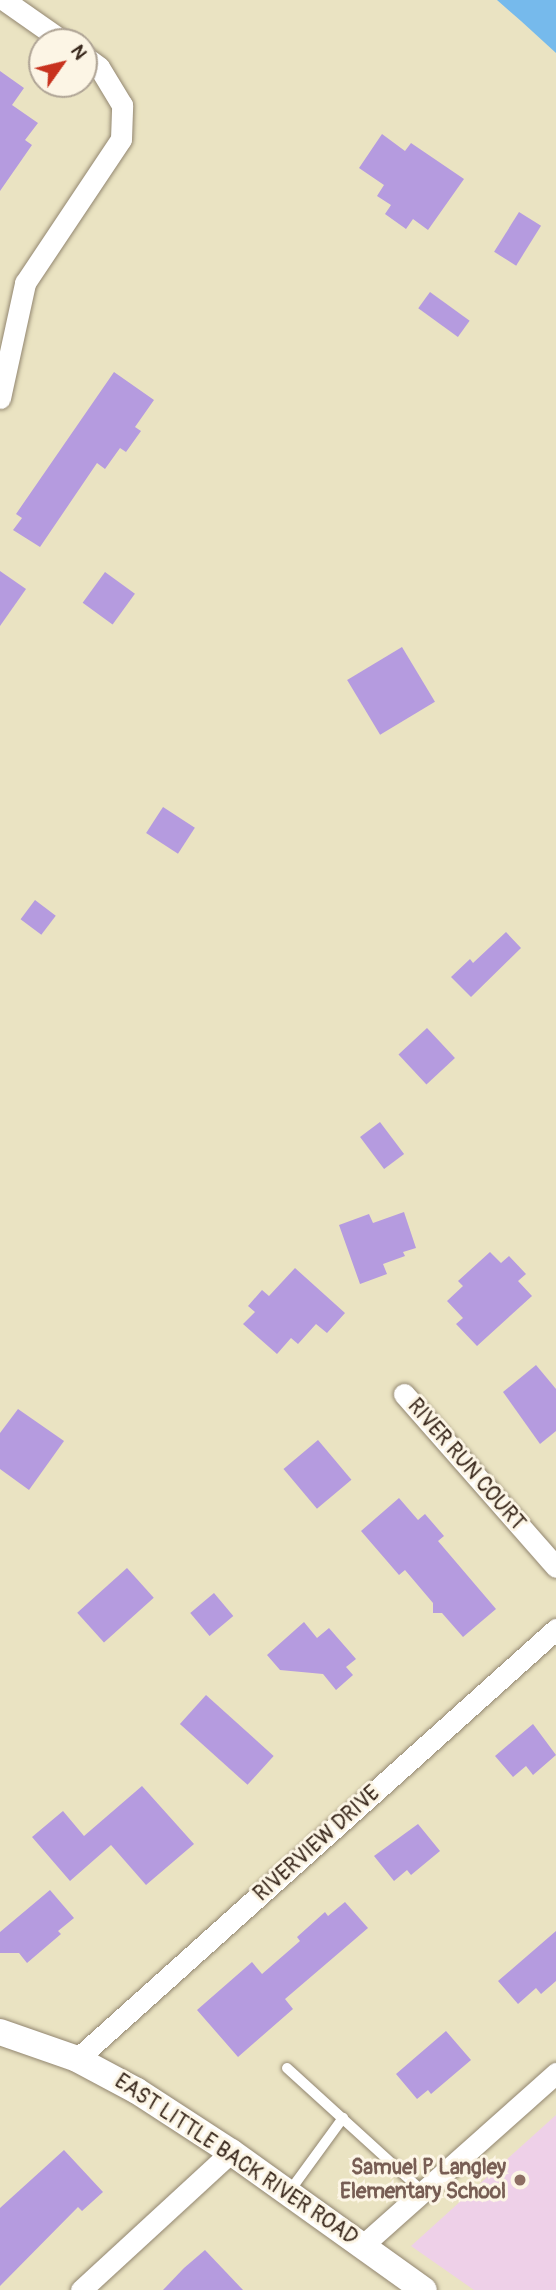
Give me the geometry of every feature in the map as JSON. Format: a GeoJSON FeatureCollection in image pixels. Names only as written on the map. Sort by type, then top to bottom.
{"type":"FeatureCollection","features":[{"type":"Feature","properties":{"kind":"street"},"geometry":{"type":"LineString","coordinates":[[4,0],[44,28]]}},
{"type":"Feature","properties":{"kind":"street"},"geometry":{"type":"LineString","coordinates":[[0,398],[25,283],[121,139],[122,104],[98,66]]}},
{"type":"Feature","properties":{"kind":"street","name":"RIVER RUN COURT"},"geometry":{"type":"LineString","coordinates":[[404,1394],[556,1567]]}},
{"type":"Feature","properties":{"kind":"street","name":"RIVERVIEW DRIVE"},"geometry":{"type":"LineString","coordinates":[[77,2059],[556,1629]]}},
{"type":"Feature","properties":{"kind":"street","name":"EAST LITTLE BACK RIVER ROAD"},"geometry":{"type":"LineString","coordinates":[[0,2032],[77,2059],[106,2073],[231,2152],[424,2290]]}},
{"type":"Feature","properties":{"kind":"street"},"geometry":{"type":"LineString","coordinates":[[363,2245],[556,2073]]}},
{"type":"Feature","properties":{"kind":"street"},"geometry":{"type":"LineString","coordinates":[[81,2290],[231,2152]]}},
{"type":"Feature","properties":{"kind":"lane"},"geometry":{"type":"LineString","coordinates":[[287,2068],[422,2190]]}},
{"type":"Feature","properties":{"kind":"lane"},"geometry":{"type":"LineString","coordinates":[[289,2192],[343,2118]]}},
{"type":"Feature","properties":{"kind":"shaded area","name":"Samuel P Langley Elementary School"},"geometry":{"type":"Polygon","coordinates":[[[556,2115],[556,2290],[474,2290],[411,2246],[556,2115]]]}},
{"type":"Feature","properties":{"kind":"water"},"geometry":{"type":"Polygon","coordinates":[[[497,0],[556,0],[556,53],[521,21],[497,0]]]}},
{"type":"Feature","properties":{"kind":"building"},"geometry":{"type":"Polygon","coordinates":[[[0,71],[24,88],[12,105],[38,123],[25,140],[32,145],[0,191],[0,71]]]}},
{"type":"Feature","properties":{"kind":"building"},"geometry":{"type":"Polygon","coordinates":[[[382,134],[405,151],[411,143],[464,179],[428,230],[413,219],[406,229],[385,214],[391,205],[377,196],[384,185],[359,168],[382,134]]]}},
{"type":"Feature","properties":{"kind":"building"},"geometry":{"type":"Polygon","coordinates":[[[519,212],[541,226],[516,266],[494,252],[519,212]]]}},
{"type":"Feature","properties":{"kind":"building"},"geometry":{"type":"Polygon","coordinates":[[[430,292],[470,321],[458,337],[418,308],[430,292]]]}},
{"type":"Feature","properties":{"kind":"building"},"geometry":{"type":"Polygon","coordinates":[[[114,372],[154,400],[135,427],[141,431],[126,452],[120,448],[105,469],[97,463],[40,547],[13,530],[22,518],[16,514],[114,372]]]}},
{"type":"Feature","properties":{"kind":"building"},"geometry":{"type":"Polygon","coordinates":[[[0,571],[26,589],[0,626],[0,571]]]}},
{"type":"Feature","properties":{"kind":"building"},"geometry":{"type":"Polygon","coordinates":[[[105,572],[135,594],[113,624],[83,603],[105,572]]]}},
{"type":"Feature","properties":{"kind":"building"},"geometry":{"type":"Polygon","coordinates":[[[402,647],[435,702],[380,735],[347,680],[402,647]]]}},
{"type":"Feature","properties":{"kind":"building"},"geometry":{"type":"Polygon","coordinates":[[[163,807],[195,828],[178,854],[146,833],[163,807]]]}},
{"type":"Feature","properties":{"kind":"building"},"geometry":{"type":"Polygon","coordinates":[[[35,900],[56,916],[41,935],[21,919],[35,900]]]}},
{"type":"Feature","properties":{"kind":"building"},"geometry":{"type":"Polygon","coordinates":[[[506,932],[521,948],[471,997],[451,977],[470,959],[473,963],[506,932]]]}},
{"type":"Feature","properties":{"kind":"building"},"geometry":{"type":"Polygon","coordinates":[[[427,1028],[455,1058],[426,1085],[398,1055],[427,1028]]]}},
{"type":"Feature","properties":{"kind":"building"},"geometry":{"type":"Polygon","coordinates":[[[380,1122],[404,1154],[384,1169],[360,1137],[380,1122]]]}},
{"type":"Feature","properties":{"kind":"building"},"geometry":{"type":"Polygon","coordinates":[[[404,1212],[416,1248],[403,1252],[405,1256],[383,1264],[387,1274],[360,1284],[339,1225],[369,1214],[373,1223],[404,1212]]]}},
{"type":"Feature","properties":{"kind":"building"},"geometry":{"type":"Polygon","coordinates":[[[490,1252],[501,1263],[509,1256],[526,1274],[518,1281],[532,1296],[477,1346],[456,1324],[463,1318],[447,1301],[463,1286],[458,1281],[490,1252]]]}},
{"type":"Feature","properties":{"kind":"building"},"geometry":{"type":"Polygon","coordinates":[[[295,1268],[345,1313],[327,1333],[316,1324],[298,1344],[291,1338],[277,1354],[243,1324],[255,1312],[248,1306],[262,1290],[269,1296],[295,1268]]]}},
{"type":"Feature","properties":{"kind":"building"},"geometry":{"type":"Polygon","coordinates":[[[536,1365],[556,1389],[556,1431],[540,1444],[503,1392],[536,1365]]]}},
{"type":"Feature","properties":{"kind":"building"},"geometry":{"type":"Polygon","coordinates":[[[18,1409],[64,1441],[29,1490],[0,1469],[0,1433],[18,1409]]]}},
{"type":"Feature","properties":{"kind":"building"},"geometry":{"type":"Polygon","coordinates":[[[318,1440],[351,1480],[317,1509],[284,1469],[318,1440]]]}},
{"type":"Feature","properties":{"kind":"building"},"geometry":{"type":"Polygon","coordinates":[[[399,1498],[418,1520],[425,1514],[444,1536],[438,1541],[496,1609],[463,1637],[442,1613],[433,1613],[433,1603],[405,1570],[399,1575],[361,1531],[399,1498]]]}},
{"type":"Feature","properties":{"kind":"building"},"geometry":{"type":"Polygon","coordinates":[[[127,1568],[154,1598],[104,1643],[77,1613],[127,1568]]]}},
{"type":"Feature","properties":{"kind":"building"},"geometry":{"type":"Polygon","coordinates":[[[214,1593],[233,1616],[210,1636],[190,1613],[214,1593]]]}},
{"type":"Feature","properties":{"kind":"building"},"geometry":{"type":"Polygon","coordinates":[[[304,1622],[317,1638],[329,1628],[356,1659],[346,1667],[353,1675],[336,1690],[323,1674],[280,1670],[267,1655],[304,1622]]]}},
{"type":"Feature","properties":{"kind":"building"},"geometry":{"type":"Polygon","coordinates":[[[206,1695],[274,1756],[248,1785],[180,1724],[206,1695]]]}},
{"type":"Feature","properties":{"kind":"building"},"geometry":{"type":"Polygon","coordinates":[[[533,1724],[556,1755],[533,1775],[526,1766],[513,1777],[495,1756],[533,1724]]]}},
{"type":"Feature","properties":{"kind":"building"},"geometry":{"type":"Polygon","coordinates":[[[142,1786],[194,1844],[146,1885],[111,1845],[70,1881],[32,1837],[63,1811],[84,1836],[142,1786]]]}},
{"type":"Feature","properties":{"kind":"building"},"geometry":{"type":"Polygon","coordinates":[[[418,1824],[440,1851],[411,1875],[407,1870],[394,1881],[374,1856],[418,1824]]]}},
{"type":"Feature","properties":{"kind":"building"},"geometry":{"type":"Polygon","coordinates":[[[50,1890],[74,1918],[58,1931],[61,1934],[27,1963],[19,1953],[0,1953],[0,1932],[50,1890]]]}},
{"type":"Feature","properties":{"kind":"building"},"geometry":{"type":"Polygon","coordinates":[[[345,1902],[368,1928],[285,1999],[293,2009],[238,2057],[197,2010],[252,1962],[262,1974],[300,1941],[297,1937],[325,1912],[328,1916],[345,1902]]]}},
{"type":"Feature","properties":{"kind":"building"},"geometry":{"type":"Polygon","coordinates":[[[556,1931],[556,1981],[541,1994],[536,1988],[518,2004],[498,1981],[556,1931]]]}},
{"type":"Feature","properties":{"kind":"building"},"geometry":{"type":"Polygon","coordinates":[[[446,2031],[471,2060],[431,2094],[428,2090],[417,2099],[396,2074],[446,2031]]]}},
{"type":"Feature","properties":{"kind":"building"},"geometry":{"type":"Polygon","coordinates":[[[64,2150],[103,2192],[82,2211],[78,2207],[0,2286],[0,2208],[64,2150]]]}},
{"type":"Feature","properties":{"kind":"building"},"geometry":{"type":"Polygon","coordinates":[[[205,2250],[243,2290],[163,2290],[184,2268],[205,2250]]]}},
{"type":"Feature","properties":{"kind":"place","name":"Samuel P Langley Elementary School"},"geometry":{"type":"Point","coordinates":[520,2180]}}]}
